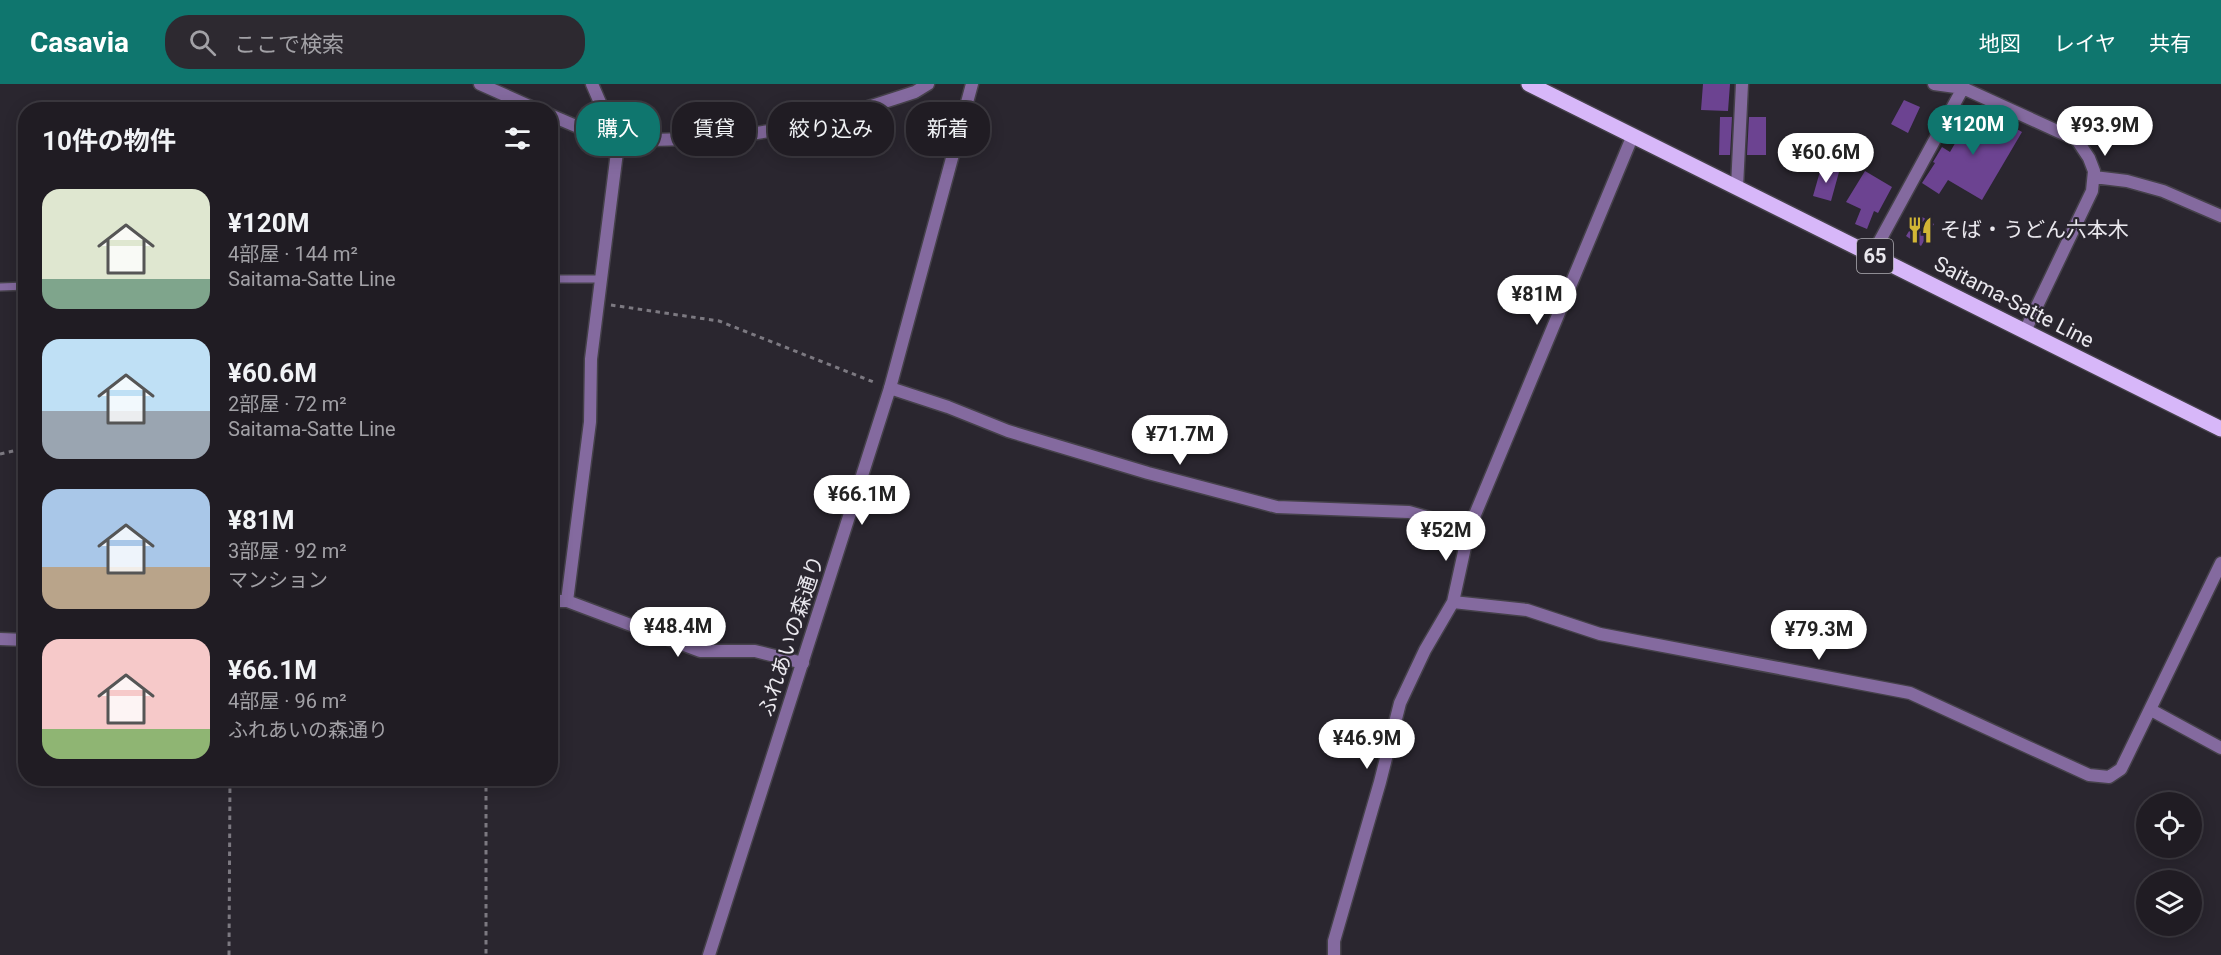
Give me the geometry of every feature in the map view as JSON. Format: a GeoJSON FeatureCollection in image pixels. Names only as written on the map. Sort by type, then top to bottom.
{"type":"FeatureCollection","features":[{"type":"Feature","properties":{"kind":"main road","name":"Saitama-Satte Line"},"geometry":{"type":"LineString","coordinates":[[1529,84],[2221,429]]}},
{"type":"Feature","properties":{"kind":"street"},"geometry":{"type":"LineString","coordinates":[[480,84],[520,102]]}},
{"type":"Feature","properties":{"kind":"street"},"geometry":{"type":"LineString","coordinates":[[592,84],[600,102]]}},
{"type":"Feature","properties":{"kind":"street"},"geometry":{"type":"LineString","coordinates":[[660,140],[726,138],[819,123],[915,92],[928,84]]}},
{"type":"Feature","properties":{"kind":"street","name":"ふれあいの森通り"},"geometry":{"type":"LineString","coordinates":[[709,955],[890,388],[972,84]]}},
{"type":"Feature","properties":{"kind":"street"},"geometry":{"type":"LineString","coordinates":[[1737,187],[1742,84]]}},
{"type":"Feature","properties":{"kind":"street"},"geometry":{"type":"LineString","coordinates":[[1934,84],[1963,88],[2077,140],[2090,158],[2094,177],[2092,191],[2025,331]]}},
{"type":"Feature","properties":{"kind":"street"},"geometry":{"type":"LineString","coordinates":[[1872,255],[1963,88]]}},
{"type":"Feature","properties":{"kind":"street"},"geometry":{"type":"LineString","coordinates":[[558,118],[576,126]]}},
{"type":"Feature","properties":{"kind":"street"},"geometry":{"type":"LineString","coordinates":[[1334,955],[1334,941],[1380,782],[1400,703],[1425,651],[1453,602],[1469,529],[1633,135]]}},
{"type":"Feature","properties":{"kind":"street"},"geometry":{"type":"LineString","coordinates":[[567,601],[590,422],[591,359],[597,303],[616,156]]}},
{"type":"Feature","properties":{"kind":"street"},"geometry":{"type":"LineString","coordinates":[[2094,177],[2127,181],[2163,191],[2221,216]]}},
{"type":"Feature","properties":{"kind":"street"},"geometry":{"type":"LineString","coordinates":[[890,388],[948,407],[1008,431],[1148,473],[1277,507],[1409,512],[1469,529]]}},
{"type":"Feature","properties":{"kind":"street"},"geometry":{"type":"LineString","coordinates":[[1453,602],[1527,610],[1600,634],[1910,693],[2089,775],[2109,777],[2121,769],[2221,563]]}},
{"type":"Feature","properties":{"kind":"street"},"geometry":{"type":"LineString","coordinates":[[558,601],[567,601],[700,651],[755,651],[803,663]]}},
{"type":"Feature","properties":{"kind":"street"},"geometry":{"type":"LineString","coordinates":[[0,639],[18,640]]}},
{"type":"Feature","properties":{"kind":"street"},"geometry":{"type":"LineString","coordinates":[[2151,710],[2221,748]]}},
{"type":"Feature","properties":{"kind":"lane"},"geometry":{"type":"LineString","coordinates":[[558,279],[601,279]]}},
{"type":"Feature","properties":{"kind":"lane"},"geometry":{"type":"LineString","coordinates":[[0,287],[18,286]]}},
{"type":"Feature","properties":{"kind":"path"},"geometry":{"type":"LineString","coordinates":[[597,303],[719,321],[890,388]]}},
{"type":"Feature","properties":{"kind":"path"},"geometry":{"type":"LineString","coordinates":[[0,454],[18,450]]}},
{"type":"Feature","properties":{"kind":"path"},"geometry":{"type":"LineString","coordinates":[[229,955],[230,786]]}},
{"type":"Feature","properties":{"kind":"path"},"geometry":{"type":"LineString","coordinates":[[486,786],[486,955]]}},
{"type":"Feature","properties":{"kind":"building"},"geometry":{"type":"Polygon","coordinates":[[[1703,84],[1730,84],[1728,111],[1701,110],[1703,84]]]}},
{"type":"Feature","properties":{"kind":"building"},"geometry":{"type":"Polygon","coordinates":[[[1904,100],[1920,107],[1908,133],[1891,124],[1904,100]]]}},
{"type":"Feature","properties":{"kind":"building"},"geometry":{"type":"Polygon","coordinates":[[[1965,107],[1999,129],[2003,121],[2022,132],[1982,200],[1948,180],[1939,194],[1922,183],[1942,147],[1950,152],[1965,126],[1956,120],[1965,107]]]}},
{"type":"Feature","properties":{"kind":"building"},"geometry":{"type":"Polygon","coordinates":[[[1720,117],[1732,117],[1730,155],[1719,155],[1720,117]]]}},
{"type":"Feature","properties":{"kind":"building"},"geometry":{"type":"Polygon","coordinates":[[[1749,117],[1766,117],[1766,155],[1747,155],[1749,117]]]}},
{"type":"Feature","properties":{"kind":"building"},"geometry":{"type":"Polygon","coordinates":[[[1821,168],[1839,172],[1831,201],[1813,196],[1821,168]]]}},
{"type":"Feature","properties":{"kind":"building"},"geometry":{"type":"Polygon","coordinates":[[[1865,171],[1892,187],[1878,213],[1874,211],[1867,229],[1855,224],[1861,209],[1846,202],[1865,171]]]}},
{"type":"Feature","properties":{"kind":"building","name":"そば・うどん六本木"},"geometry":{"type":"Polygon","coordinates":[[[1919,215],[1934,224],[1921,246],[1906,236],[1919,215]]]}},
{"type":"Feature","properties":{"kind":"place","name":"そば・うどん六本木"},"geometry":{"type":"Point","coordinates":[1920,230]}}]}
